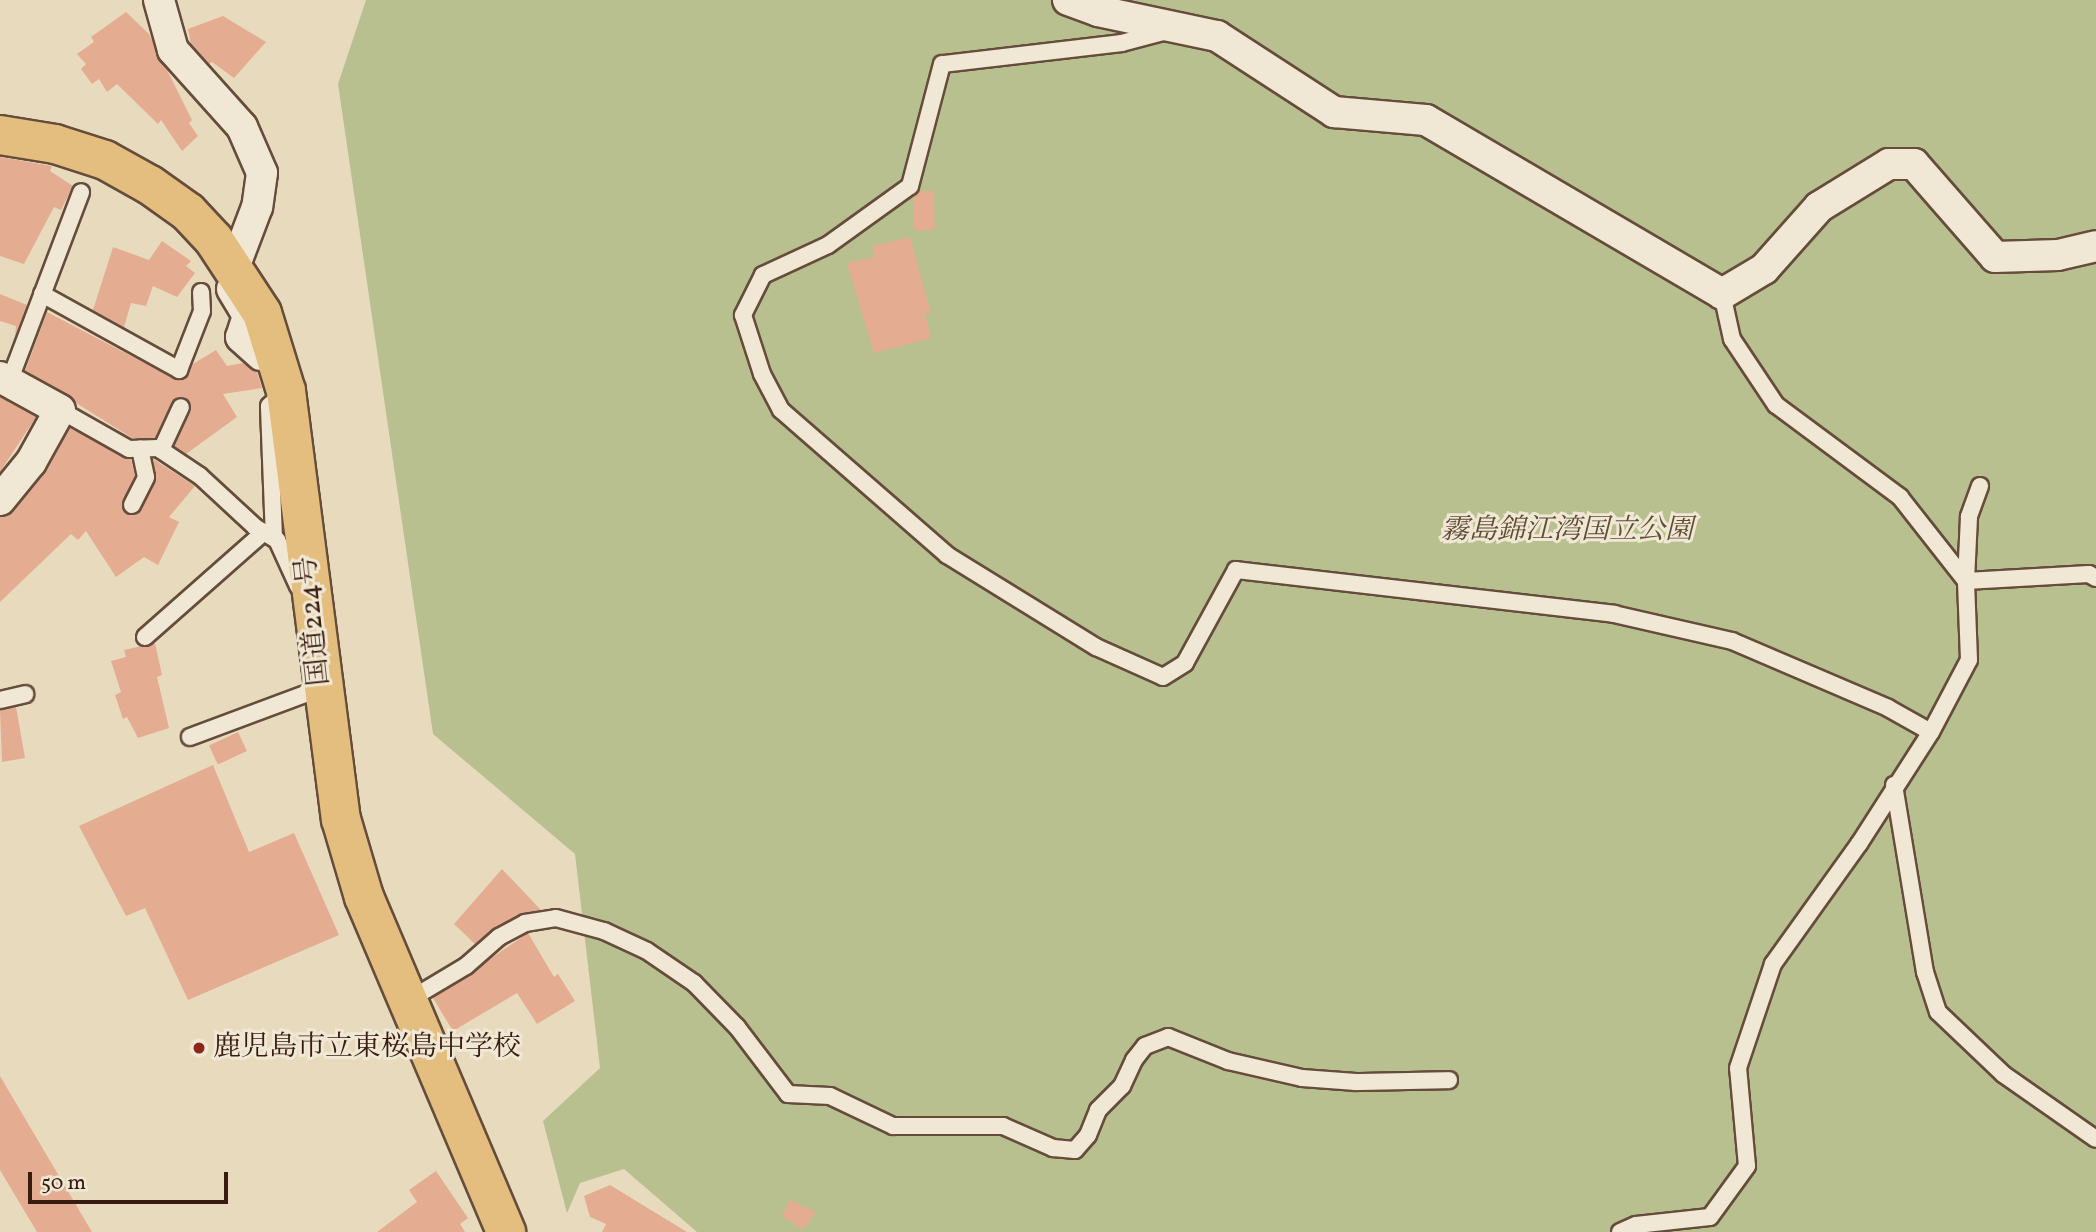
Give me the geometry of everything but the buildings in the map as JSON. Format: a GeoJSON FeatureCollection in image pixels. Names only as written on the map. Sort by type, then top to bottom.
{"type":"FeatureCollection","features":[{"type":"Feature","properties":{"kind":"highway","name":"国道224号"},"geometry":{"type":"LineString","coordinates":[[0,135],[55,144],[105,160],[179,205],[224,252],[262,313],[286,391],[321,688],[341,819],[364,897],[506,1232]]}},
{"type":"Feature","properties":{"kind":"street"},"geometry":{"type":"LineString","coordinates":[[159,0],[173,50],[242,127],[262,173],[257,207],[214,269],[248,316],[246,351]]}},
{"type":"Feature","properties":{"kind":"street"},"geometry":{"type":"LineString","coordinates":[[1068,0],[1098,11],[1217,36],[1243,49],[1294,90],[1334,112],[1426,120],[1722,294],[1764,269],[1819,207],[1889,164],[1914,164],[1995,257],[2058,255],[2096,246]]}},
{"type":"Feature","properties":{"kind":"street"},"geometry":{"type":"LineString","coordinates":[[0,500],[31,462],[60,410],[5,379]]}},
{"type":"Feature","properties":{"kind":"lane"},"geometry":{"type":"LineString","coordinates":[[1180,27],[1122,43],[942,64],[910,186],[828,245],[763,275],[743,315],[762,374],[780,410],[947,555],[1097,647],[1163,677],[1185,663],[1236,569],[1614,614],[1732,641],[1888,708],[1931,732]]}},
{"type":"Feature","properties":{"kind":"lane"},"geometry":{"type":"LineString","coordinates":[[5,379],[42,294],[81,192]]}},
{"type":"Feature","properties":{"kind":"lane"},"geometry":{"type":"LineString","coordinates":[[42,294],[179,370],[202,311],[201,292]]}},
{"type":"Feature","properties":{"kind":"lane"},"geometry":{"type":"LineString","coordinates":[[1722,294],[1732,339],[1776,405],[1900,497],[1966,581]]}},
{"type":"Feature","properties":{"kind":"lane"},"geometry":{"type":"LineString","coordinates":[[269,535],[269,406],[286,391]]}},
{"type":"Feature","properties":{"kind":"lane"},"geometry":{"type":"LineString","coordinates":[[162,450],[181,407]]}},
{"type":"Feature","properties":{"kind":"lane"},"geometry":{"type":"LineString","coordinates":[[60,410],[129,449],[162,450],[269,535],[313,608]]}},
{"type":"Feature","properties":{"kind":"lane"},"geometry":{"type":"LineString","coordinates":[[132,505],[146,477],[140,449]]}},
{"type":"Feature","properties":{"kind":"lane"},"geometry":{"type":"LineString","coordinates":[[1620,1232],[1710,1217],[1747,1166],[1738,1068],[1773,964],[1859,844],[1894,785],[1931,732],[1969,660],[1966,581],[1969,517],[1980,486]]}},
{"type":"Feature","properties":{"kind":"lane"},"geometry":{"type":"LineString","coordinates":[[145,637],[269,535]]}},
{"type":"Feature","properties":{"kind":"lane"},"geometry":{"type":"LineString","coordinates":[[1966,581],[2096,578]]}},
{"type":"Feature","properties":{"kind":"lane"},"geometry":{"type":"LineString","coordinates":[[190,737],[321,688]]}},
{"type":"Feature","properties":{"kind":"lane"},"geometry":{"type":"LineString","coordinates":[[0,700],[25,694]]}},
{"type":"Feature","properties":{"kind":"lane"},"geometry":{"type":"LineString","coordinates":[[1894,785],[1925,972],[1938,1012],[2003,1074],[2096,1139]]}},
{"type":"Feature","properties":{"kind":"lane"},"geometry":{"type":"LineString","coordinates":[[409,1000],[467,966],[499,937],[525,923],[566,920],[648,951],[694,983],[737,1027],[789,1094],[830,1096],[893,1126],[1003,1126],[1053,1148],[1074,1150],[1088,1135],[1098,1110],[1122,1086],[1133,1060],[1145,1046],[1168,1037],[1228,1061],[1302,1078],[1356,1082],[1450,1080]]}},
{"type":"Feature","properties":{"kind":"green space","name":"霧島錦江湾国立公園"},"geometry":{"type":"Polygon","coordinates":[[[366,0],[2096,0],[2096,1232],[697,1232],[624,1169],[580,1183],[567,1213],[543,1121],[600,1068],[575,854],[433,734],[338,84],[366,0]]]}},
{"type":"Feature","properties":{"kind":"place","name":"鹿児島市立東桜島中学校"},"geometry":{"type":"Point","coordinates":[199,1048]}}]}
